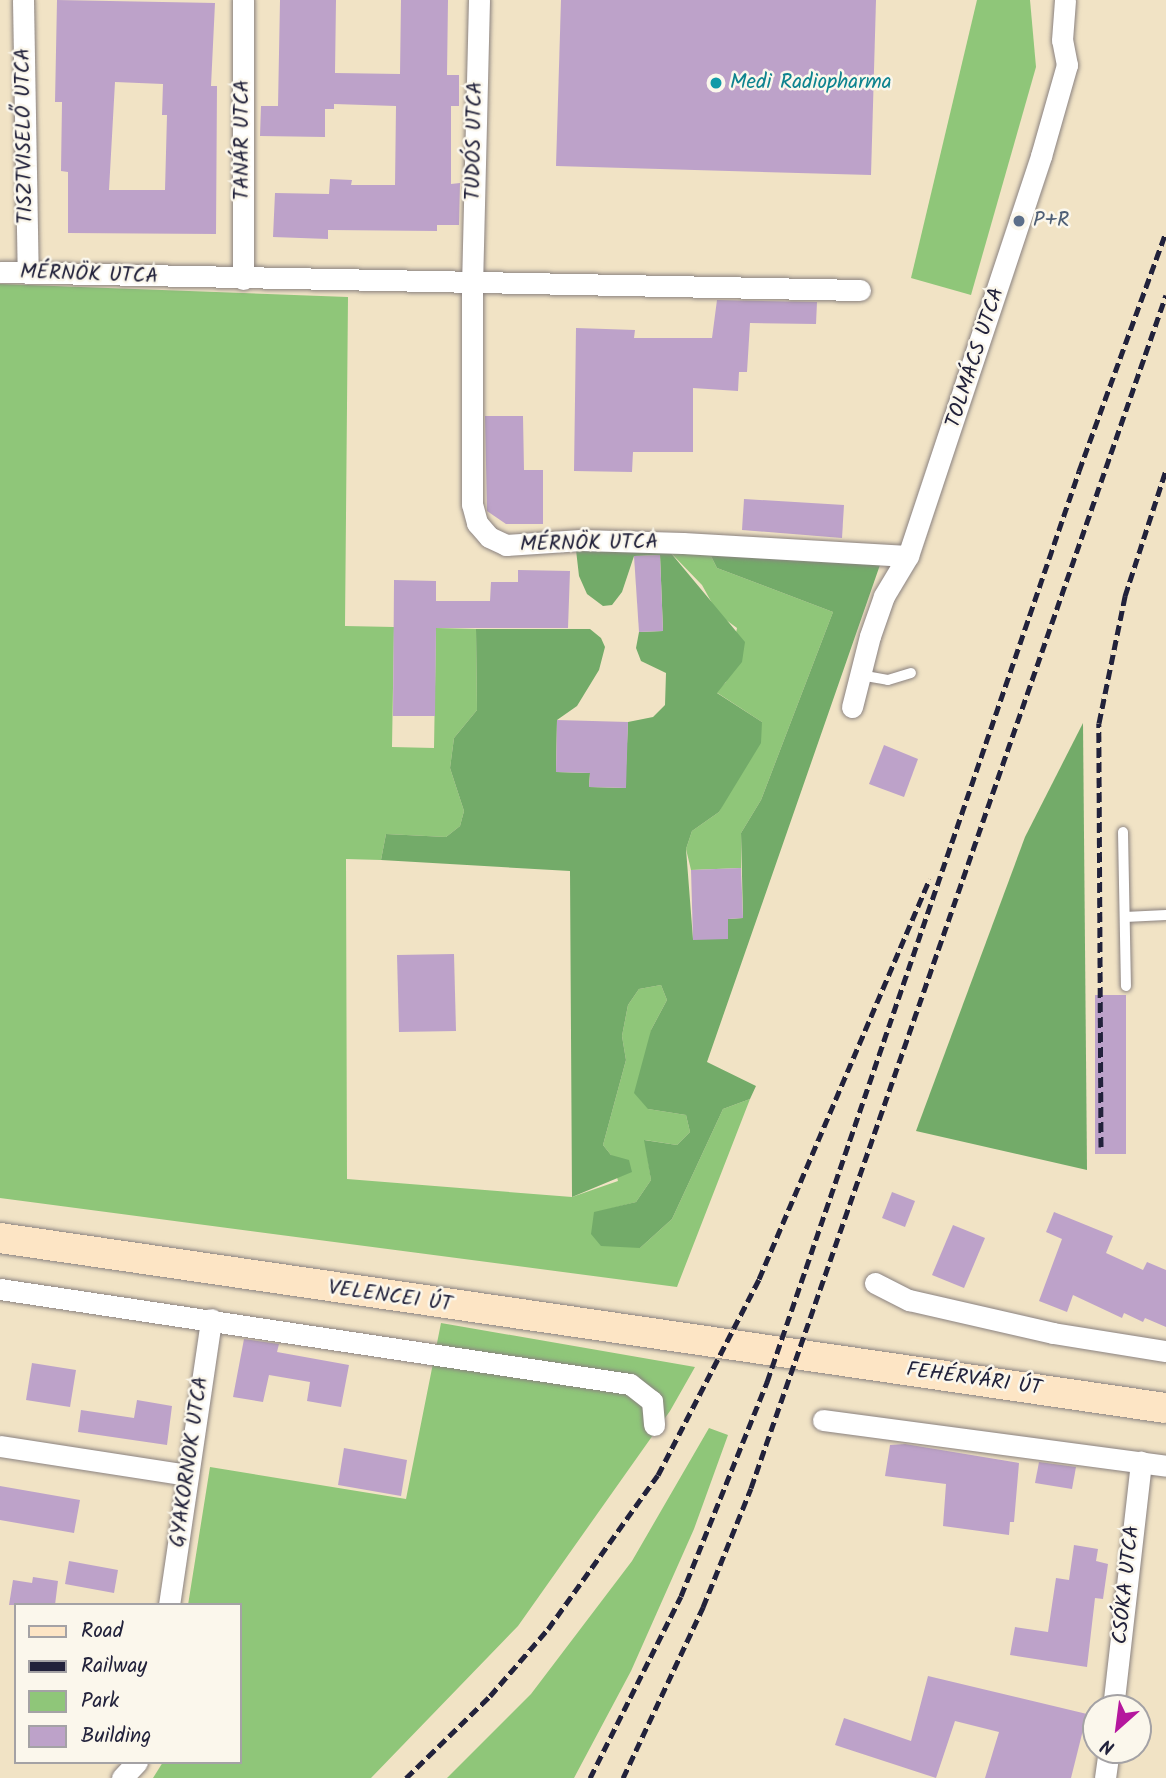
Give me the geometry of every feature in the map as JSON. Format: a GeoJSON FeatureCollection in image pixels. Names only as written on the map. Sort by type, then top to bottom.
{"type":"FeatureCollection","features":[{"type":"Feature","properties":{"kind":"main road","name":"VELENCEI ÚT"},"geometry":{"type":"LineString","coordinates":[[0,1238],[781,1352]]}},
{"type":"Feature","properties":{"kind":"main road","name":"FEHÉRVÁRI ÚT"},"geometry":{"type":"LineString","coordinates":[[781,1352],[1166,1408]]}},
{"type":"Feature","properties":{"kind":"street","name":"TISZTVISELŐ UTCA"},"geometry":{"type":"LineString","coordinates":[[23,0],[27,273]]}},
{"type":"Feature","properties":{"kind":"street","name":"TANÁR UTCA"},"geometry":{"type":"LineString","coordinates":[[243,0],[243,279]]}},
{"type":"Feature","properties":{"kind":"street","name":"TUDÓS UTCA"},"geometry":{"type":"LineString","coordinates":[[472,283],[479,0]]}},
{"type":"Feature","properties":{"kind":"street","name":"TOLMÁCS UTCA"},"geometry":{"type":"LineString","coordinates":[[852,707],[884,596],[908,556],[1041,156],[1067,65],[1062,40],[1065,0]]}},
{"type":"Feature","properties":{"kind":"street","name":"MÉRNÖK UTCA"},"geometry":{"type":"LineString","coordinates":[[0,272],[860,290]]}},
{"type":"Feature","properties":{"kind":"street","name":"MÉRNÖK UTCA"},"geometry":{"type":"LineString","coordinates":[[472,283],[472,504],[477,523],[489,537],[524,546],[562,541],[671,542],[908,556]]}},
{"type":"Feature","properties":{"kind":"street"},"geometry":{"type":"LineString","coordinates":[[875,1283],[909,1300],[1053,1333],[1166,1351]]}},
{"type":"Feature","properties":{"kind":"street"},"geometry":{"type":"LineString","coordinates":[[0,1289],[630,1384],[652,1401],[654,1425]]}},
{"type":"Feature","properties":{"kind":"street","name":"GYAKORNOK UTCA"},"geometry":{"type":"LineString","coordinates":[[169,1603],[211,1319]]}},
{"type":"Feature","properties":{"kind":"street"},"geometry":{"type":"LineString","coordinates":[[824,1420],[1166,1466]]}},
{"type":"Feature","properties":{"kind":"street"},"geometry":{"type":"LineString","coordinates":[[0,1446],[188,1475]]}},
{"type":"Feature","properties":{"kind":"street","name":"CSÓKA UTCA"},"geometry":{"type":"LineString","coordinates":[[1115,1694],[1141,1462]]}},
{"type":"Feature","properties":{"kind":"street"},"geometry":{"type":"LineString","coordinates":[[122,1778],[135,1764]]}},
{"type":"Feature","properties":{"kind":"lane"},"geometry":{"type":"LineString","coordinates":[[860,675],[888,680],[911,673]]}},
{"type":"Feature","properties":{"kind":"lane"},"geometry":{"type":"LineString","coordinates":[[1123,832],[1126,986]]}},
{"type":"Feature","properties":{"kind":"lane"},"geometry":{"type":"LineString","coordinates":[[1125,917],[1166,915]]}},
{"type":"Feature","properties":{"kind":"green space"},"geometry":{"type":"Polygon","coordinates":[[[977,0],[1030,0],[1036,67],[971,295],[911,278],[977,0]]]}},
{"type":"Feature","properties":{"kind":"green space"},"geometry":{"type":"Polygon","coordinates":[[[0,284],[348,297],[345,626],[394,627],[392,747],[434,748],[436,628],[476,629],[477,710],[454,738],[450,768],[464,811],[460,826],[446,837],[386,834],[381,860],[346,859],[347,1179],[572,1197],[618,1181],[611,1155],[603,1145],[626,1060],[622,1036],[628,1005],[639,989],[661,985],[667,1000],[651,1030],[648,1109],[686,1115],[690,1132],[677,1145],[645,1140],[651,1180],[636,1202],[594,1213],[640,1248],[672,1219],[723,1109],[750,1099],[677,1287],[0,1198],[0,284]]]}},
{"type":"Feature","properties":{"kind":"green space"},"geometry":{"type":"Polygon","coordinates":[[[576,550],[670,552],[745,642],[742,662],[717,693],[762,722],[761,743],[719,812],[692,831],[686,849],[693,939],[728,938],[728,919],[743,918],[741,833],[761,800],[833,612],[717,568],[710,554],[881,562],[707,1062],[756,1086],[750,1099],[723,1109],[672,1219],[640,1248],[601,1246],[591,1234],[594,1212],[636,1202],[651,1180],[644,1140],[677,1145],[690,1132],[686,1115],[648,1109],[634,1093],[651,1030],[667,1000],[661,985],[639,989],[628,1005],[622,1036],[626,1060],[603,1145],[611,1155],[629,1160],[632,1172],[572,1197],[570,871],[381,860],[386,834],[446,837],[460,826],[464,811],[450,768],[454,738],[477,710],[476,629],[590,629],[601,638],[605,647],[599,670],[577,706],[557,720],[556,772],[590,773],[589,787],[625,788],[628,722],[653,717],[665,705],[666,673],[641,661],[636,648],[639,632],[663,631],[660,555],[634,556],[622,592],[612,605],[603,606],[587,594],[579,576],[576,550]]]}},
{"type":"Feature","properties":{"kind":"green space"},"geometry":{"type":"Polygon","coordinates":[[[670,552],[710,554],[717,568],[833,612],[761,800],[741,833],[741,868],[691,870],[686,849],[692,831],[719,812],[762,722],[716,692],[726,682],[737,628],[718,614],[702,585],[670,552]]]}},
{"type":"Feature","properties":{"kind":"green space"},"geometry":{"type":"Polygon","coordinates":[[[1083,723],[1087,1170],[916,1131],[1025,837],[1083,723]]]}},
{"type":"Feature","properties":{"kind":"green space"},"geometry":{"type":"Polygon","coordinates":[[[441,1323],[695,1367],[670,1411],[518,1626],[371,1778],[153,1778],[162,1764],[242,1764],[242,1603],[188,1603],[210,1467],[406,1499],[441,1323]]]}},
{"type":"Feature","properties":{"kind":"green space"},"geometry":{"type":"Polygon","coordinates":[[[709,1428],[728,1435],[694,1529],[631,1671],[574,1778],[447,1778],[531,1694],[632,1561],[709,1428]]]}},
{"type":"Feature","properties":{"kind":"building"},"geometry":{"type":"Polygon","coordinates":[[[57,0],[215,3],[211,86],[217,86],[216,234],[68,233],[68,172],[61,171],[62,102],[55,102],[57,0]],[[115,82],[109,190],[165,190],[167,115],[162,115],[163,84],[115,82]]]}},
{"type":"Feature","properties":{"kind":"building"},"geometry":{"type":"Polygon","coordinates":[[[280,0],[336,0],[335,73],[400,74],[401,0],[448,0],[447,75],[459,75],[459,106],[451,106],[451,184],[460,183],[459,225],[437,225],[437,231],[328,230],[328,239],[273,237],[275,193],[329,194],[330,179],[352,180],[351,185],[395,185],[396,106],[334,104],[334,109],[325,109],[325,137],[260,136],[261,106],[278,106],[280,0]]]}},
{"type":"Feature","properties":{"kind":"building","name":"Medi Radiopharma"},"geometry":{"type":"Polygon","coordinates":[[[561,0],[876,0],[871,175],[556,166],[561,0]]]}},
{"type":"Feature","properties":{"kind":"building"},"geometry":{"type":"Polygon","coordinates":[[[717,300],[817,302],[816,324],[750,323],[747,372],[739,372],[738,391],[693,388],[693,452],[633,452],[632,472],[574,471],[576,328],[635,330],[634,338],[712,338],[717,300]]]}},
{"type":"Feature","properties":{"kind":"building"},"geometry":{"type":"Polygon","coordinates":[[[485,416],[523,416],[524,470],[543,470],[543,524],[506,524],[487,511],[485,416]]]}},
{"type":"Feature","properties":{"kind":"building"},"geometry":{"type":"Polygon","coordinates":[[[744,499],[844,505],[842,538],[742,530],[744,499]]]}},
{"type":"Feature","properties":{"kind":"building"},"geometry":{"type":"Polygon","coordinates":[[[660,555],[663,631],[639,632],[634,556],[660,555]]]}},
{"type":"Feature","properties":{"kind":"building"},"geometry":{"type":"Polygon","coordinates":[[[518,570],[570,571],[568,628],[436,628],[435,716],[393,716],[394,580],[436,581],[436,601],[490,601],[491,582],[518,582],[518,570]]]}},
{"type":"Feature","properties":{"kind":"building"},"geometry":{"type":"Polygon","coordinates":[[[557,720],[628,722],[626,788],[589,787],[590,773],[556,772],[557,720]]]}},
{"type":"Feature","properties":{"kind":"building"},"geometry":{"type":"Polygon","coordinates":[[[884,745],[918,759],[904,797],[869,784],[884,745]]]}},
{"type":"Feature","properties":{"kind":"building"},"geometry":{"type":"Polygon","coordinates":[[[741,868],[743,918],[728,919],[728,939],[693,940],[691,870],[741,868]]]}},
{"type":"Feature","properties":{"kind":"building"},"geometry":{"type":"Polygon","coordinates":[[[454,954],[456,1031],[399,1032],[397,955],[454,954]]]}},
{"type":"Feature","properties":{"kind":"building"},"geometry":{"type":"Polygon","coordinates":[[[1095,995],[1126,995],[1126,1154],[1095,1154],[1095,995]]]}},
{"type":"Feature","properties":{"kind":"building"},"geometry":{"type":"Polygon","coordinates":[[[892,1192],[915,1201],[905,1227],[882,1218],[892,1192]]]}},
{"type":"Feature","properties":{"kind":"building"},"geometry":{"type":"Polygon","coordinates":[[[1054,1212],[1113,1236],[1106,1253],[1143,1270],[1147,1262],[1166,1270],[1166,1327],[1145,1318],[1143,1322],[1124,1313],[1122,1318],[1073,1295],[1067,1312],[1039,1301],[1062,1239],[1046,1232],[1054,1212]]]}},
{"type":"Feature","properties":{"kind":"building"},"geometry":{"type":"Polygon","coordinates":[[[953,1225],[985,1238],[964,1288],[932,1275],[953,1225]]]}},
{"type":"Feature","properties":{"kind":"building"},"geometry":{"type":"Polygon","coordinates":[[[244,1339],[279,1344],[277,1352],[349,1365],[341,1407],[307,1401],[310,1382],[269,1375],[263,1402],[233,1397],[244,1339]]]}},
{"type":"Feature","properties":{"kind":"building"},"geometry":{"type":"Polygon","coordinates":[[[32,1363],[76,1370],[70,1407],[26,1400],[32,1363]]]}},
{"type":"Feature","properties":{"kind":"building"},"geometry":{"type":"Polygon","coordinates":[[[137,1400],[172,1406],[167,1445],[78,1432],[81,1410],[134,1418],[137,1400]]]}},
{"type":"Feature","properties":{"kind":"building"},"geometry":{"type":"Polygon","coordinates":[[[905,1444],[1019,1463],[1014,1522],[1010,1522],[1009,1535],[943,1526],[946,1484],[885,1476],[890,1445],[905,1444]]]}},
{"type":"Feature","properties":{"kind":"building"},"geometry":{"type":"Polygon","coordinates":[[[344,1448],[407,1460],[401,1496],[338,1485],[344,1448]]]}},
{"type":"Feature","properties":{"kind":"building"},"geometry":{"type":"Polygon","coordinates":[[[1039,1462],[1076,1467],[1072,1489],[1035,1483],[1039,1462]]]}},
{"type":"Feature","properties":{"kind":"building"},"geometry":{"type":"Polygon","coordinates":[[[0,1486],[80,1500],[74,1533],[0,1520],[0,1486]]]}},
{"type":"Feature","properties":{"kind":"building"},"geometry":{"type":"Polygon","coordinates":[[[1074,1545],[1098,1549],[1096,1561],[1108,1564],[1103,1599],[1095,1598],[1087,1667],[1010,1655],[1015,1627],[1048,1632],[1056,1578],[1069,1580],[1074,1545]]]}},
{"type":"Feature","properties":{"kind":"building"},"geometry":{"type":"Polygon","coordinates":[[[69,1561],[118,1570],[114,1593],[65,1584],[69,1561]]]}},
{"type":"Feature","properties":{"kind":"building"},"geometry":{"type":"Polygon","coordinates":[[[33,1577],[58,1581],[55,1603],[9,1605],[13,1580],[32,1583],[33,1577]]]}},
{"type":"Feature","properties":{"kind":"building"},"geometry":{"type":"Polygon","coordinates":[[[928,1676],[1082,1713],[1082,1734],[1071,1778],[985,1778],[999,1732],[955,1721],[936,1778],[835,1745],[844,1718],[911,1741],[928,1676]]]}},
{"type":"Feature","properties":{"kind":"railway"},"geometry":{"type":"LineString","coordinates":[[590,1778],[681,1596],[767,1382],[1079,471],[1166,232]]}},
{"type":"Feature","properties":{"kind":"railway"},"geometry":{"type":"LineString","coordinates":[[623,1778],[703,1607],[751,1488],[1166,295]]}},
{"type":"Feature","properties":{"kind":"railway"},"geometry":{"type":"LineString","coordinates":[[1101,1147],[1099,723],[1125,596],[1166,470]]}},
{"type":"Feature","properties":{"kind":"railway"},"geometry":{"type":"LineString","coordinates":[[406,1778],[490,1696],[548,1629],[658,1475],[759,1279],[930,879]]}},
{"type":"Feature","properties":{"kind":"place","name":"Medi Radiopharma"},"geometry":{"type":"Point","coordinates":[716,83]}},
{"type":"Feature","properties":{"kind":"place","name":"P+R"},"geometry":{"type":"Point","coordinates":[1019,221]}}]}
